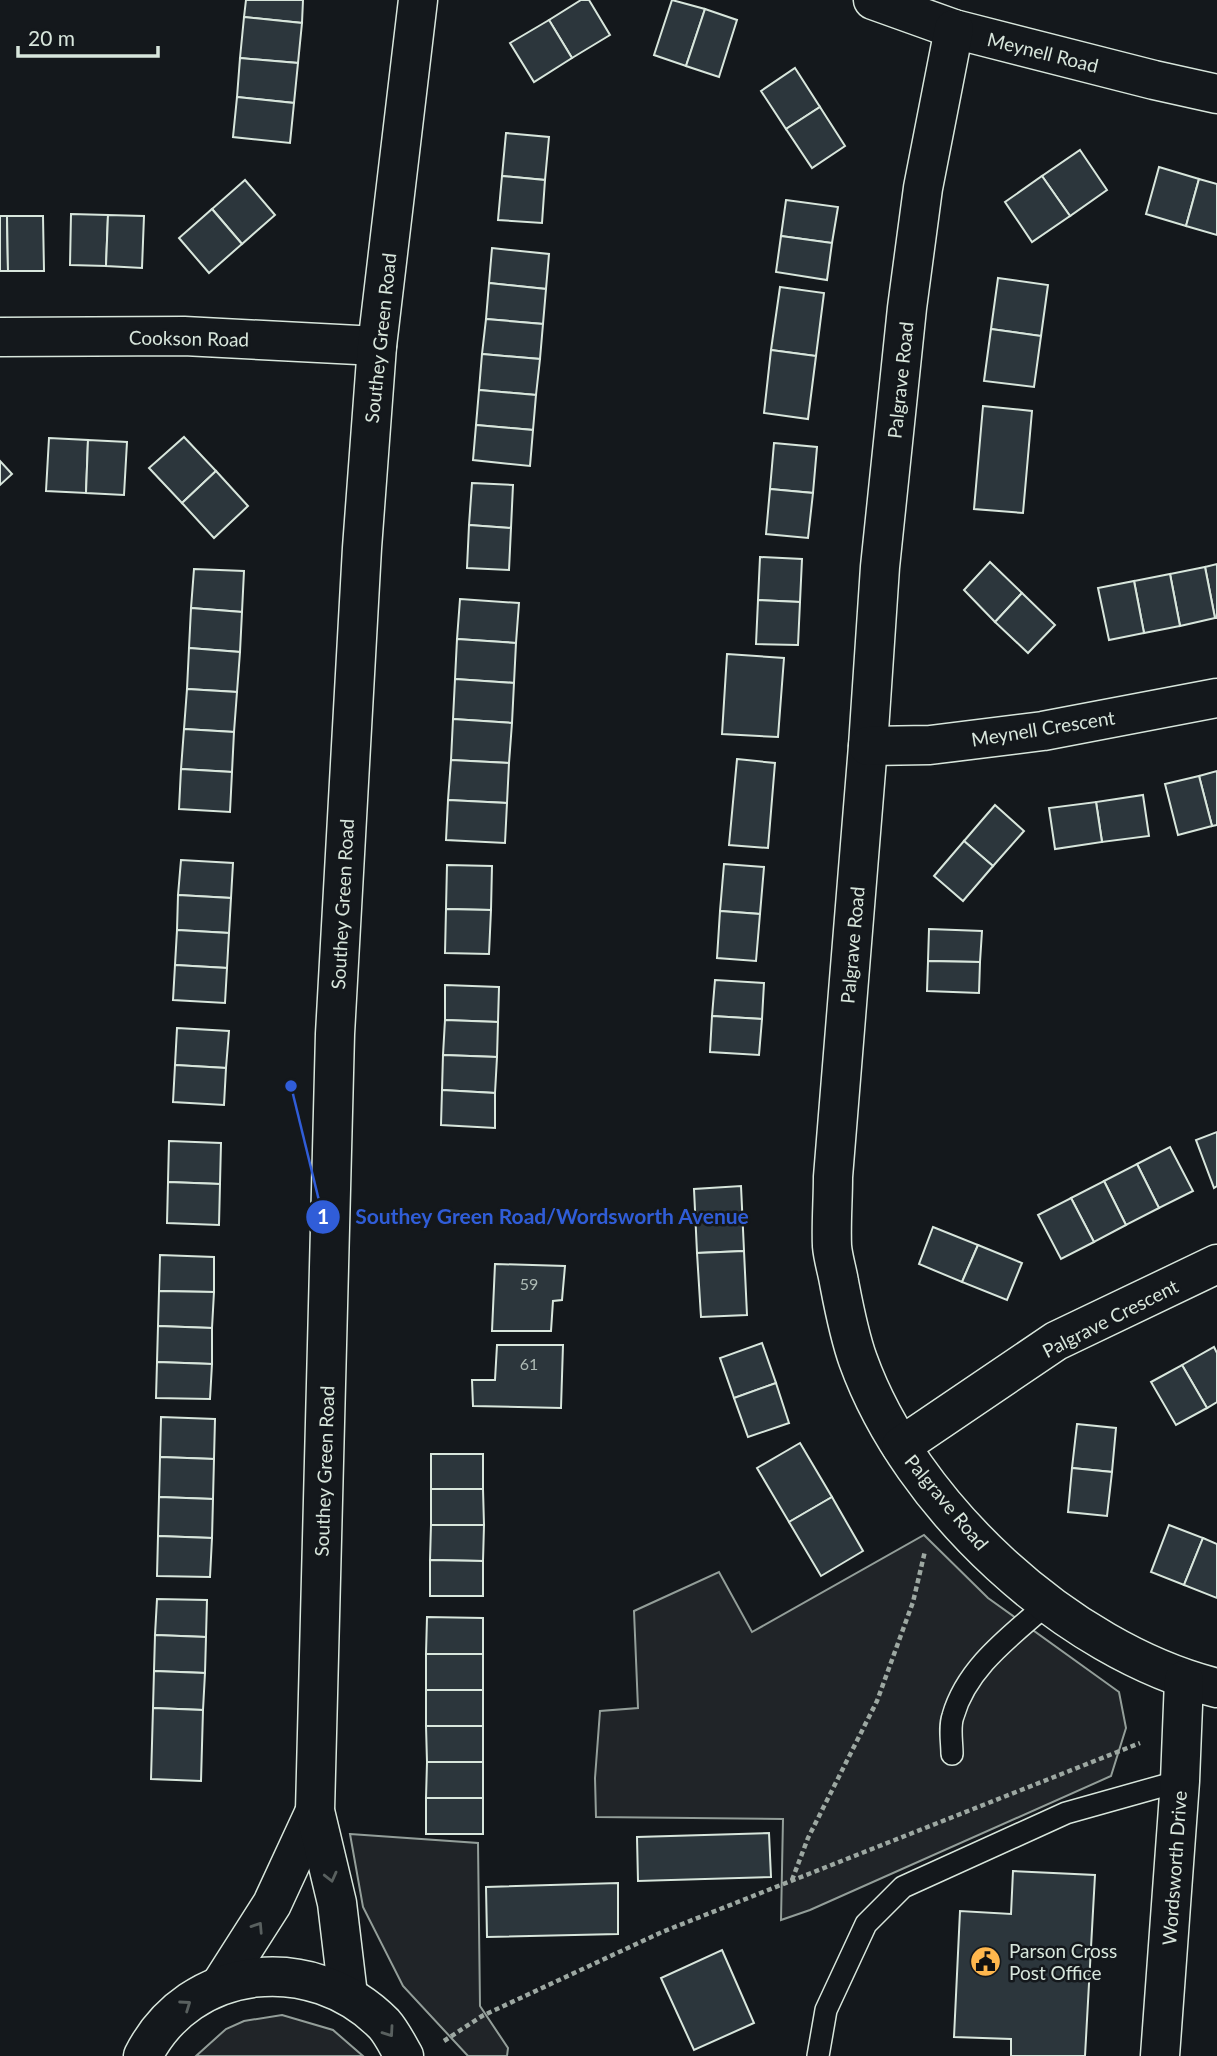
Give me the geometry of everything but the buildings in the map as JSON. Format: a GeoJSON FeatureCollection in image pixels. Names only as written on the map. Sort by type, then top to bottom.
{"type":"FeatureCollection","features":[{"type":"Feature","properties":{"kind":"street","name":"Southey Green Road"},"geometry":{"type":"LineString","coordinates":[[348,1995],[337,1902],[315,1811],[335,1034],[362,548],[377,346],[418,0]]}},
{"type":"Feature","properties":{"kind":"street","name":"Meynell Road"},"geometry":{"type":"LineString","coordinates":[[873,0],[954,29],[1217,94]]}},
{"type":"Feature","properties":{"kind":"street","name":"Palgrave Road"},"geometry":{"type":"LineString","coordinates":[[954,29],[923,188],[907,308],[880,567],[833,1177],[832,1248],[857,1358],[877,1405],[901,1446],[964,1527],[1004,1568],[1047,1604],[1101,1639],[1146,1663],[1200,1684]]}},
{"type":"Feature","properties":{"kind":"street","name":"Cookson Road"},"geometry":{"type":"LineString","coordinates":[[0,337],[184,336],[377,346]]}},
{"type":"Feature","properties":{"kind":"street","name":"Meynell Crescent"},"geometry":{"type":"LineString","coordinates":[[868,746],[930,745],[1043,731],[1217,698]]}},
{"type":"Feature","properties":{"kind":"street","name":"Palgrave Crescent"},"geometry":{"type":"LineString","coordinates":[[901,1446],[1056,1341],[1217,1264]]}},
{"type":"Feature","properties":{"kind":"street","name":"Wordsworth Drive"},"geometry":{"type":"LineString","coordinates":[[1160,2056],[1183,1727],[1200,1684]]}},
{"type":"Feature","properties":{"kind":"street","name":"Southey Green Road"},"geometry":{"type":"LineString","coordinates":[[221,1984],[272,1904],[315,1811]]}},
{"type":"Feature","properties":{"kind":"street"},"geometry":{"type":"LineString","coordinates":[[139,2050],[182,2006],[221,1984],[264,1975],[307,1979],[348,1995],[385,2025],[404,2056]]}},
{"type":"Feature","properties":{"kind":"lane"},"geometry":{"type":"LineString","coordinates":[[952,1754],[952,1717],[968,1682],[988,1656],[1047,1604]]}},
{"type":"Feature","properties":{"kind":"lane"},"geometry":{"type":"LineString","coordinates":[[818,2056],[826,2010],[866,1924],[903,1887],[1066,1813],[1180,1781]]}},
{"type":"Feature","properties":{"kind":"path"},"geometry":{"type":"LineString","coordinates":[[792,1880],[808,1838],[877,1701],[913,1602],[924,1560],[932,1489]]}},
{"type":"Feature","properties":{"kind":"path"},"geometry":{"type":"LineString","coordinates":[[443,2042],[482,2015],[662,1932],[1183,1727]]}},
{"type":"Feature","properties":{"kind":"shaded area"},"geometry":{"type":"Polygon","coordinates":[[[924,1535],[988,1598],[1119,1692],[1126,1728],[1111,1776],[810,1910],[781,1920],[783,1819],[596,1817],[595,1778],[600,1711],[638,1708],[634,1611],[719,1572],[752,1632],[924,1535]]]}},
{"type":"Feature","properties":{"kind":"shaded area"},"geometry":{"type":"Polygon","coordinates":[[[350,1834],[478,1843],[480,2006],[508,2048],[507,2056],[468,2056],[403,1986],[363,1907],[350,1834]]]}},
{"type":"Feature","properties":{"kind":"shaded area"},"geometry":{"type":"Polygon","coordinates":[[[282,2015],[333,2030],[363,2056],[196,2056],[226,2029],[244,2021],[282,2015]]]}},
{"type":"Feature","properties":{"kind":"place","name":"Southey Green Road/Wordsworth Avenue"},"geometry":{"type":"Point","coordinates":[291,1086]}},
{"type":"Feature","properties":{"kind":"place","name":"Parson Cross Post Office"},"geometry":{"type":"Point","coordinates":[986,1961]}}]}
